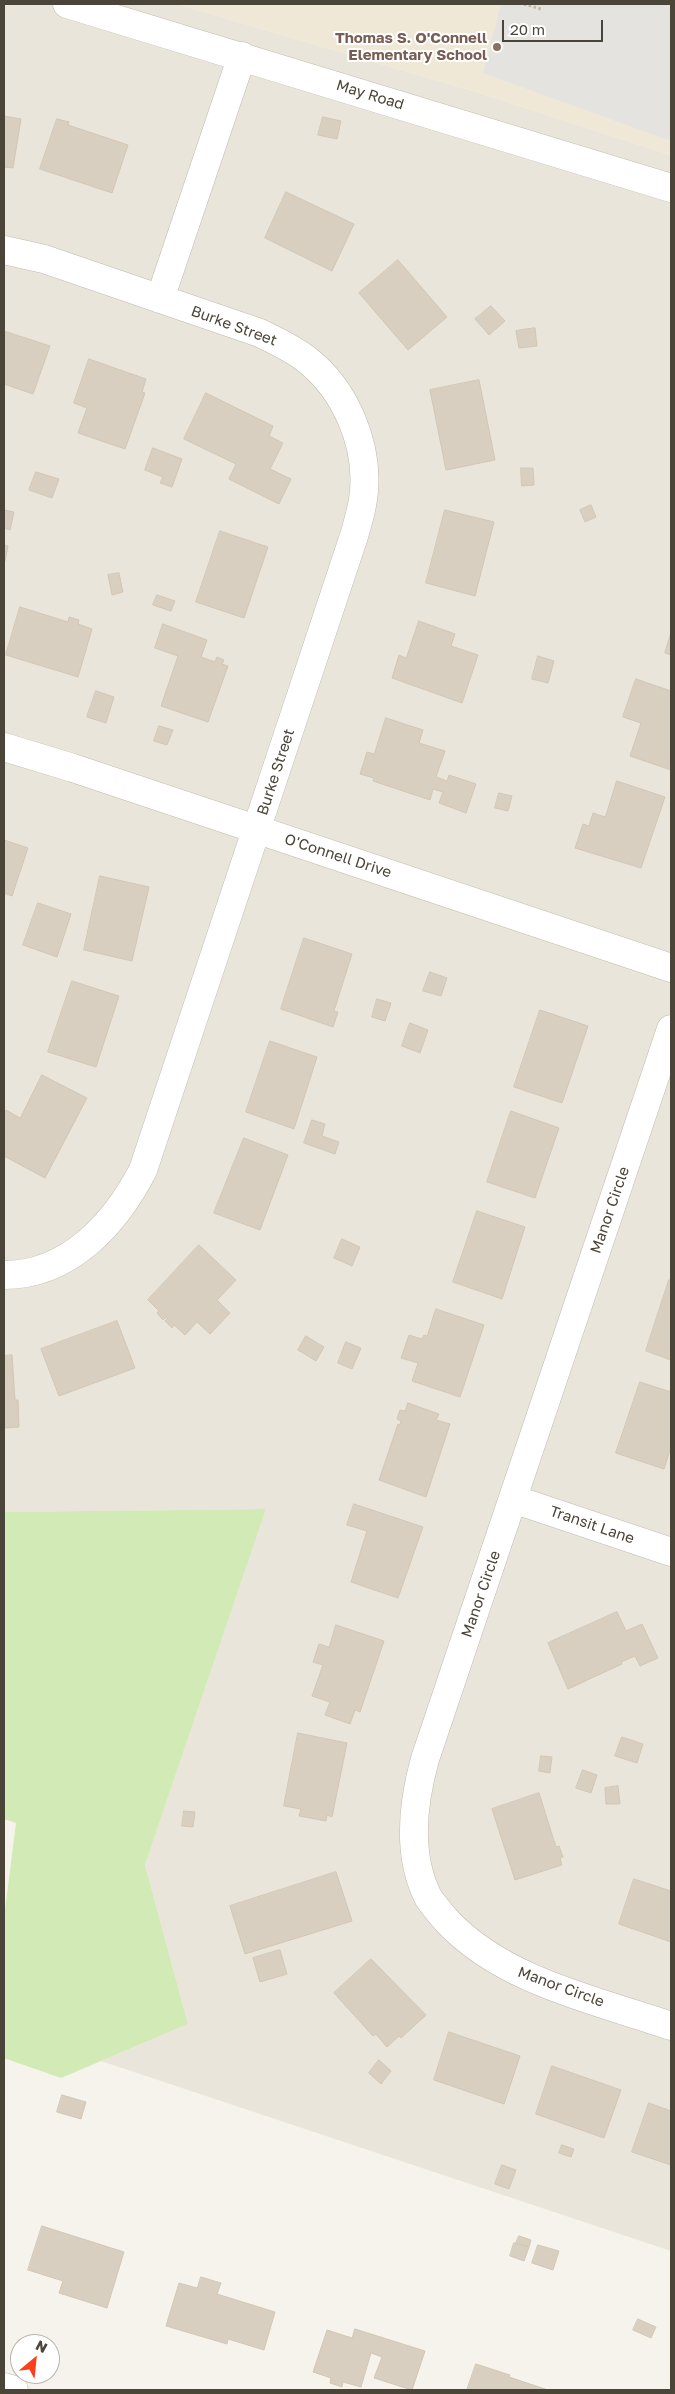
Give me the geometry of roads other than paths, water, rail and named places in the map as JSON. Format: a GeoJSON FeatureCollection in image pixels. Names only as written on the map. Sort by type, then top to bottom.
{"type":"FeatureCollection","features":[{"type":"Feature","properties":{"kind":"street","name":"May Road"},"geometry":{"type":"LineString","coordinates":[[67,4],[671,188]]}},
{"type":"Feature","properties":{"kind":"street"},"geometry":{"type":"LineString","coordinates":[[160,299],[242,56]]}},
{"type":"Feature","properties":{"kind":"street","name":"Burke Street"},"geometry":{"type":"LineString","coordinates":[[4,250],[44,259],[260,333],[284,345],[307,360],[327,380],[343,402],[353,423],[360,445],[364,468],[364,492],[354,536],[152,1148],[132,1192],[104,1228],[74,1253],[34,1271],[4,1275]]}},
{"type":"Feature","properties":{"kind":"street","name":"O'Connell Drive"},"geometry":{"type":"LineString","coordinates":[[4,747],[671,968]]}},
{"type":"Feature","properties":{"kind":"street","name":"Manor Circle"},"geometry":{"type":"LineString","coordinates":[[671,1028],[418,1784],[414,1810],[414,1836],[419,1867],[428,1897],[442,1915],[474,1946],[520,1974],[671,2026]]}},
{"type":"Feature","properties":{"kind":"street","name":"Transit Lane"},"geometry":{"type":"LineString","coordinates":[[513,1499],[671,1552]]}},
{"type":"Feature","properties":{"kind":"street"},"geometry":{"type":"LineString","coordinates":[[4,2387],[14,2390]]}},
{"type":"Feature","properties":{"kind":"place","name":"Thomas S. O'Connell Elementary School"},"geometry":{"type":"Point","coordinates":[497,47]}}]}
